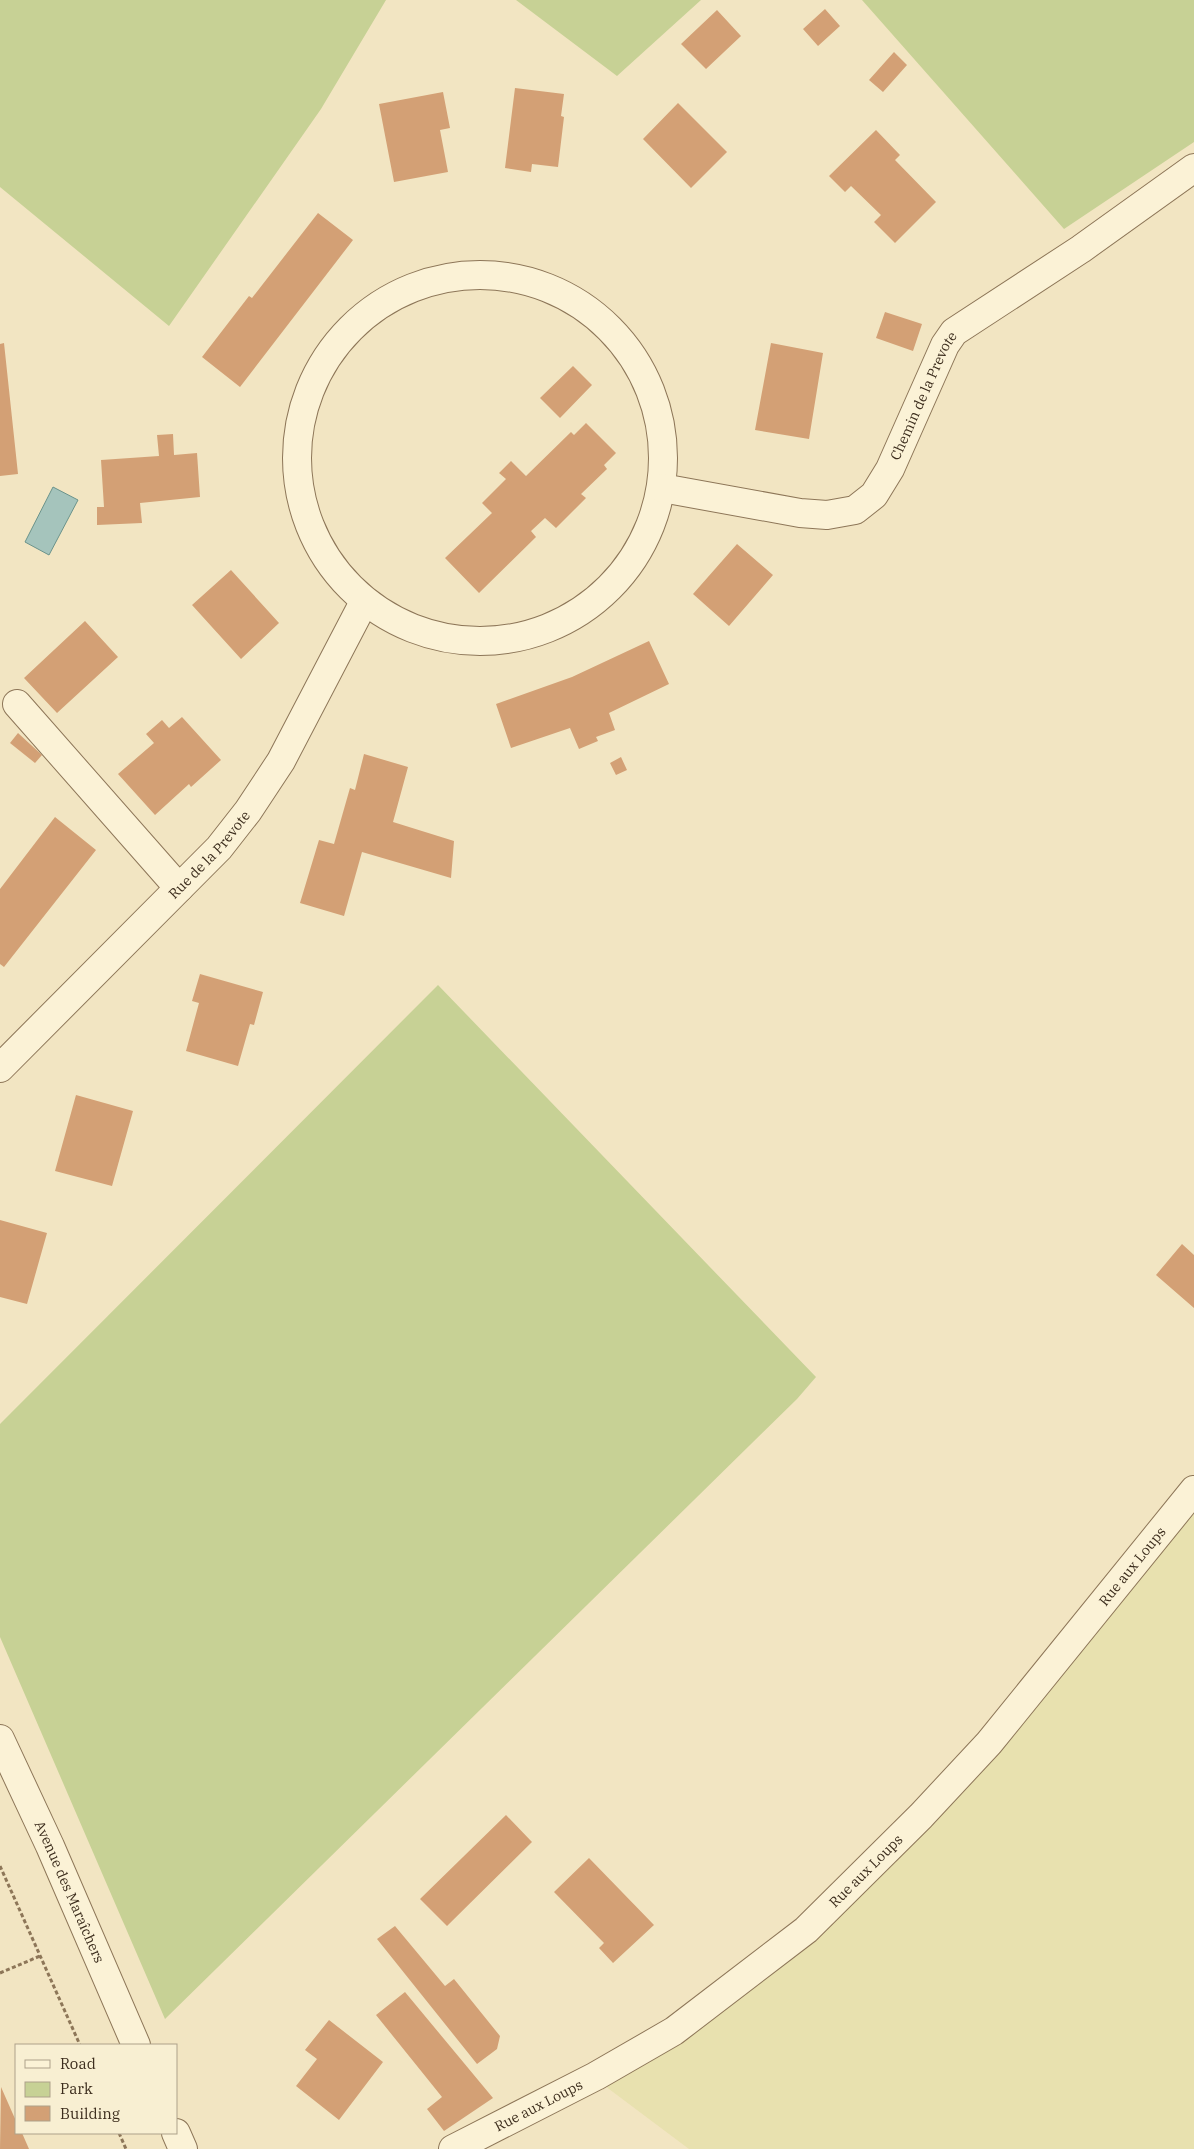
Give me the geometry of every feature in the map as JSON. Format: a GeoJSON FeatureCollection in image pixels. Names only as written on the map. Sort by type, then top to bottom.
{"type":"FeatureCollection","features":[{"type":"Feature","properties":{"kind":"street","name":"Chemin de la Prevote"},"geometry":{"type":"LineString","coordinates":[[662,488],[800,513],[827,514],[855,510],[874,495],[890,469],[945,345],[954,332],[1081,249],[1194,168]]}},
{"type":"Feature","properties":{"kind":"street"},"geometry":{"type":"LineString","coordinates":[[463,275],[503,276],[532,282],[580,302],[616,334],[640,368],[654,404],[661,437],[662,488],[652,524],[636,554],[603,596],[580,613],[554,627],[522,638],[481,643],[445,640],[403,626],[364,602],[339,577],[325,557],[312,530],[303,498],[298,455],[302,419],[313,385],[329,354],[359,320],[377,306],[419,283],[463,275]]}},
{"type":"Feature","properties":{"kind":"street","name":"Rue de la Prevote"},"geometry":{"type":"LineString","coordinates":[[0,1068],[219,848],[248,811],[281,761],[364,602]]}},
{"type":"Feature","properties":{"kind":"street"},"geometry":{"type":"LineString","coordinates":[[16,704],[179,888]]}},
{"type":"Feature","properties":{"kind":"street","name":"Rue aux Loups"},"geometry":{"type":"LineString","coordinates":[[453,2149],[596,2076],[674,2032],[806,1930],[921,1816],[989,1743],[1194,1490]]}},
{"type":"Feature","properties":{"kind":"street","name":"Avenue des Maraîchers"},"geometry":{"type":"LineString","coordinates":[[0,1739],[50,1846],[136,2044]]}},
{"type":"Feature","properties":{"kind":"street"},"geometry":{"type":"LineString","coordinates":[[176,2134],[183,2149]]}},
{"type":"Feature","properties":{"kind":"path"},"geometry":{"type":"LineString","coordinates":[[0,1866],[80,2044]]}},
{"type":"Feature","properties":{"kind":"path"},"geometry":{"type":"LineString","coordinates":[[0,1973],[40,1956]]}},
{"type":"Feature","properties":{"kind":"path"},"geometry":{"type":"LineString","coordinates":[[118,2134],[126,2149]]}},
{"type":"Feature","properties":{"kind":"shaded area"},"geometry":{"type":"Polygon","coordinates":[[[1194,1506],[1194,2149],[689,2149],[609,2089],[596,2076],[806,1930],[1194,1506]]]}},
{"type":"Feature","properties":{"kind":"green space"},"geometry":{"type":"Polygon","coordinates":[[[0,0],[386,0],[321,109],[169,326],[0,187],[0,0]]]}},
{"type":"Feature","properties":{"kind":"green space"},"geometry":{"type":"Polygon","coordinates":[[[516,0],[701,0],[617,76],[516,0]]]}},
{"type":"Feature","properties":{"kind":"green space"},"geometry":{"type":"Polygon","coordinates":[[[862,0],[1194,0],[1194,142],[1064,229],[862,0]]]}},
{"type":"Feature","properties":{"kind":"green space"},"geometry":{"type":"Polygon","coordinates":[[[438,985],[816,1377],[797,1399],[165,2019],[0,1637],[0,1424],[438,985]]]}},
{"type":"Feature","properties":{"kind":"water"},"geometry":{"type":"Polygon","coordinates":[[[53,487],[78,500],[49,555],[25,542],[53,487]]]}},
{"type":"Feature","properties":{"kind":"building"},"geometry":{"type":"Polygon","coordinates":[[[825,9],[840,26],[818,46],[803,29],[825,9]]]}},
{"type":"Feature","properties":{"kind":"building"},"geometry":{"type":"Polygon","coordinates":[[[717,10],[741,36],[706,69],[681,44],[717,10]]]}},
{"type":"Feature","properties":{"kind":"building"},"geometry":{"type":"Polygon","coordinates":[[[894,52],[907,65],[883,92],[869,80],[894,52]]]}},
{"type":"Feature","properties":{"kind":"building"},"geometry":{"type":"Polygon","coordinates":[[[515,88],[564,94],[561,116],[564,117],[558,167],[532,164],[531,172],[505,168],[515,88]]]}},
{"type":"Feature","properties":{"kind":"building"},"geometry":{"type":"Polygon","coordinates":[[[443,92],[450,128],[440,130],[448,172],[394,182],[379,104],[443,92]]]}},
{"type":"Feature","properties":{"kind":"building"},"geometry":{"type":"Polygon","coordinates":[[[678,103],[727,152],[691,188],[643,139],[678,103]]]}},
{"type":"Feature","properties":{"kind":"building"},"geometry":{"type":"Polygon","coordinates":[[[876,130],[900,155],[895,160],[936,202],[895,243],[874,222],[881,215],[851,186],[845,192],[829,176],[876,130]]]}},
{"type":"Feature","properties":{"kind":"building"},"geometry":{"type":"Polygon","coordinates":[[[318,213],[353,240],[240,387],[202,357],[249,296],[252,298],[318,213]]]}},
{"type":"Feature","properties":{"kind":"building"},"geometry":{"type":"Polygon","coordinates":[[[885,312],[922,324],[913,351],[876,338],[885,312]]]}},
{"type":"Feature","properties":{"kind":"building"},"geometry":{"type":"Polygon","coordinates":[[[4,343],[18,474],[0,476],[0,344],[4,343]]]}},
{"type":"Feature","properties":{"kind":"building"},"geometry":{"type":"Polygon","coordinates":[[[771,343],[823,353],[809,439],[755,430],[771,343]]]}},
{"type":"Feature","properties":{"kind":"building"},"geometry":{"type":"Polygon","coordinates":[[[573,366],[592,385],[560,418],[540,398],[573,366]]]}},
{"type":"Feature","properties":{"kind":"building"},"geometry":{"type":"Polygon","coordinates":[[[586,423],[616,453],[604,465],[607,469],[581,494],[586,498],[556,528],[545,518],[531,531],[536,537],[479,593],[445,558],[492,513],[482,503],[506,479],[499,473],[511,461],[526,476],[571,432],[574,435],[586,423]]]}},
{"type":"Feature","properties":{"kind":"building"},"geometry":{"type":"Polygon","coordinates":[[[173,434],[174,455],[197,453],[200,497],[140,503],[142,523],[97,525],[97,507],[104,507],[101,460],[159,456],[157,435],[173,434]]]}},
{"type":"Feature","properties":{"kind":"building"},"geometry":{"type":"Polygon","coordinates":[[[737,544],[773,575],[729,626],[693,594],[737,544]]]}},
{"type":"Feature","properties":{"kind":"building"},"geometry":{"type":"Polygon","coordinates":[[[231,570],[279,623],[241,659],[192,605],[231,570]]]}},
{"type":"Feature","properties":{"kind":"building"},"geometry":{"type":"Polygon","coordinates":[[[85,621],[118,657],[57,713],[24,678],[85,621]]]}},
{"type":"Feature","properties":{"kind":"building"},"geometry":{"type":"Polygon","coordinates":[[[649,641],[669,684],[609,713],[615,730],[596,737],[598,741],[579,749],[570,728],[511,748],[496,704],[572,677],[649,641]]]}},
{"type":"Feature","properties":{"kind":"building"},"geometry":{"type":"Polygon","coordinates":[[[182,717],[221,760],[191,787],[189,784],[155,815],[118,774],[154,743],[146,734],[162,720],[169,728],[182,717]]]}},
{"type":"Feature","properties":{"kind":"building"},"geometry":{"type":"Polygon","coordinates":[[[18,733],[42,755],[35,763],[10,743],[18,733]]]}},
{"type":"Feature","properties":{"kind":"building"},"geometry":{"type":"Polygon","coordinates":[[[364,754],[408,767],[393,822],[454,841],[451,878],[362,852],[344,916],[300,903],[319,840],[334,844],[350,788],[355,790],[364,754]]]}},
{"type":"Feature","properties":{"kind":"building"},"geometry":{"type":"Polygon","coordinates":[[[621,757],[627,770],[616,775],[610,763],[621,757]]]}},
{"type":"Feature","properties":{"kind":"building"},"geometry":{"type":"Polygon","coordinates":[[[55,817],[96,850],[4,967],[0,964],[0,889],[55,817]]]}},
{"type":"Feature","properties":{"kind":"building"},"geometry":{"type":"Polygon","coordinates":[[[200,974],[263,992],[254,1025],[250,1024],[238,1066],[186,1051],[199,1003],[192,1001],[200,974]]]}},
{"type":"Feature","properties":{"kind":"building"},"geometry":{"type":"Polygon","coordinates":[[[76,1095],[133,1111],[112,1186],[55,1171],[76,1095]]]}},
{"type":"Feature","properties":{"kind":"building"},"geometry":{"type":"Polygon","coordinates":[[[0,1220],[47,1233],[27,1304],[0,1297],[0,1220]]]}},
{"type":"Feature","properties":{"kind":"building"},"geometry":{"type":"Polygon","coordinates":[[[1182,1244],[1194,1255],[1194,1308],[1156,1275],[1182,1244]]]}},
{"type":"Feature","properties":{"kind":"building"},"geometry":{"type":"Polygon","coordinates":[[[506,1815],[532,1842],[447,1926],[420,1899],[506,1815]]]}},
{"type":"Feature","properties":{"kind":"building"},"geometry":{"type":"Polygon","coordinates":[[[589,1858],[654,1925],[613,1963],[599,1948],[604,1943],[554,1892],[589,1858]]]}},
{"type":"Feature","properties":{"kind":"building"},"geometry":{"type":"Polygon","coordinates":[[[395,1926],[445,1986],[454,1979],[500,2036],[497,2049],[477,2064],[377,1939],[395,1926]]]}},
{"type":"Feature","properties":{"kind":"building"},"geometry":{"type":"Polygon","coordinates":[[[405,1992],[493,2098],[444,2131],[427,2109],[442,2097],[376,2015],[405,1992]]]}},
{"type":"Feature","properties":{"kind":"building"},"geometry":{"type":"Polygon","coordinates":[[[329,2020],[383,2062],[339,2120],[296,2086],[317,2059],[305,2050],[329,2020]]]}},
{"type":"Feature","properties":{"kind":"building"},"geometry":{"type":"Polygon","coordinates":[[[1,2087],[15,2119],[15,2134],[22,2134],[29,2149],[0,2149],[1,2087]]]}}]}
